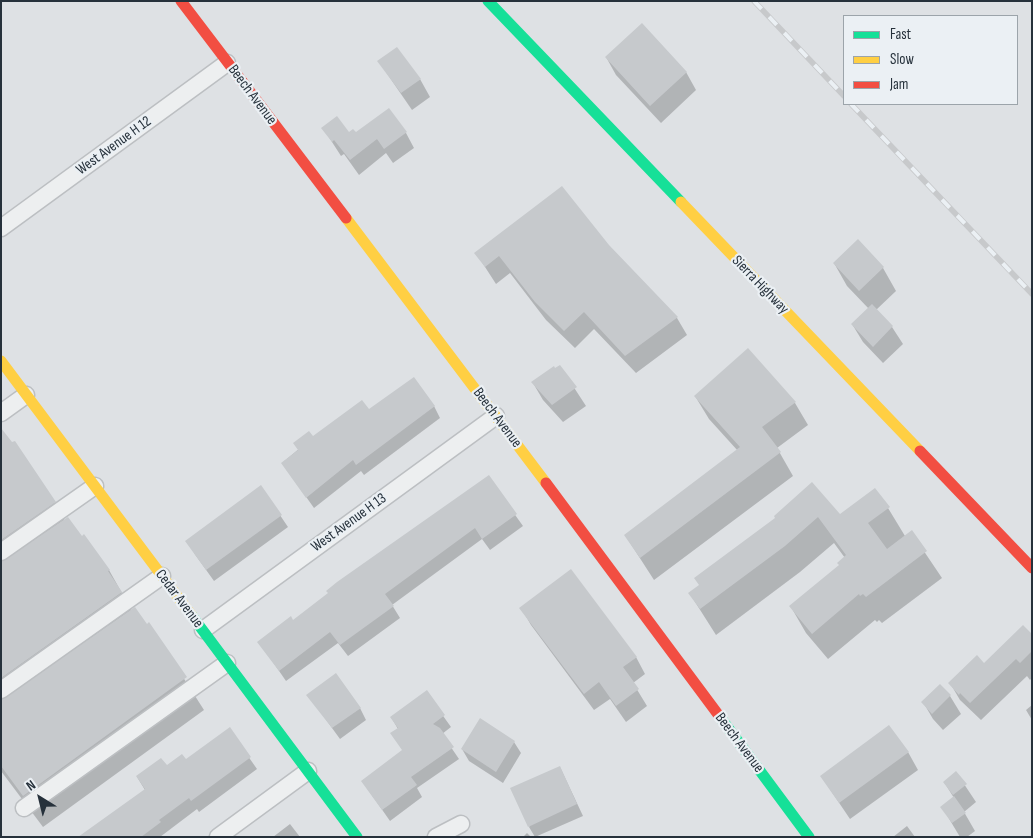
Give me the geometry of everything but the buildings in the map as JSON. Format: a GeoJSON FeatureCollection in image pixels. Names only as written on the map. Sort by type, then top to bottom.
{"type":"FeatureCollection","features":[{"type":"Feature","properties":{"kind":"street","name":"Beech Avenue"},"geometry":{"type":"LineString","coordinates":[[181,1],[496,416],[809,837]]}},
{"type":"Feature","properties":{"kind":"street","name":"Sierra Highway"},"geometry":{"type":"LineString","coordinates":[[488,1],[1032,568]]}},
{"type":"Feature","properties":{"kind":"street","name":"West Avenue H 12"},"geometry":{"type":"LineString","coordinates":[[1,228],[228,63]]}},
{"type":"Feature","properties":{"kind":"street","name":"Cedar Avenue"},"geometry":{"type":"LineString","coordinates":[[1,361],[358,837]]}},
{"type":"Feature","properties":{"kind":"street"},"geometry":{"type":"LineString","coordinates":[[1,413],[26,395]]}},
{"type":"Feature","properties":{"kind":"street","name":"West Avenue H 13"},"geometry":{"type":"LineString","coordinates":[[202,630],[496,416]]}},
{"type":"Feature","properties":{"kind":"street"},"geometry":{"type":"LineString","coordinates":[[1,552],[94,486]]}},
{"type":"Feature","properties":{"kind":"street"},"geometry":{"type":"LineString","coordinates":[[1,690],[162,576]]}},
{"type":"Feature","properties":{"kind":"street"},"geometry":{"type":"LineString","coordinates":[[24,808],[227,663]]}},
{"type":"Feature","properties":{"kind":"street"},"geometry":{"type":"LineString","coordinates":[[218,837],[308,771]]}},
{"type":"Feature","properties":{"kind":"street"},"geometry":{"type":"LineString","coordinates":[[436,837],[461,824]]}},
{"type":"Feature","properties":{"kind":"railway"},"geometry":{"type":"LineString","coordinates":[[754,1],[843,95]]}},
{"type":"Feature","properties":{"kind":"railway"},"geometry":{"type":"LineString","coordinates":[[852,105],[1032,294]]}},
{"type":"Feature","properties":{"kind":"traffic: fast"},"geometry":{"type":"LineString","coordinates":[[488,1],[681,202]]}},
{"type":"Feature","properties":{"kind":"traffic: fast"},"geometry":{"type":"LineString","coordinates":[[192,616],[357,837]]}},
{"type":"Feature","properties":{"kind":"traffic: fast"},"geometry":{"type":"LineString","coordinates":[[720,717],[809,837]]}},
{"type":"Feature","properties":{"kind":"traffic: slow"},"geometry":{"type":"LineString","coordinates":[[681,202],[920,451]]}},
{"type":"Feature","properties":{"kind":"traffic: slow"},"geometry":{"type":"LineString","coordinates":[[346,218],[546,483]]}},
{"type":"Feature","properties":{"kind":"traffic: slow"},"geometry":{"type":"LineString","coordinates":[[1,361],[192,616]]}},
{"type":"Feature","properties":{"kind":"traffic: jam"},"geometry":{"type":"LineString","coordinates":[[181,1],[346,218]]}},
{"type":"Feature","properties":{"kind":"traffic: jam"},"geometry":{"type":"LineString","coordinates":[[920,451],[1032,568]]}},
{"type":"Feature","properties":{"kind":"traffic: jam"},"geometry":{"type":"LineString","coordinates":[[546,483],[720,717]]}}]}
